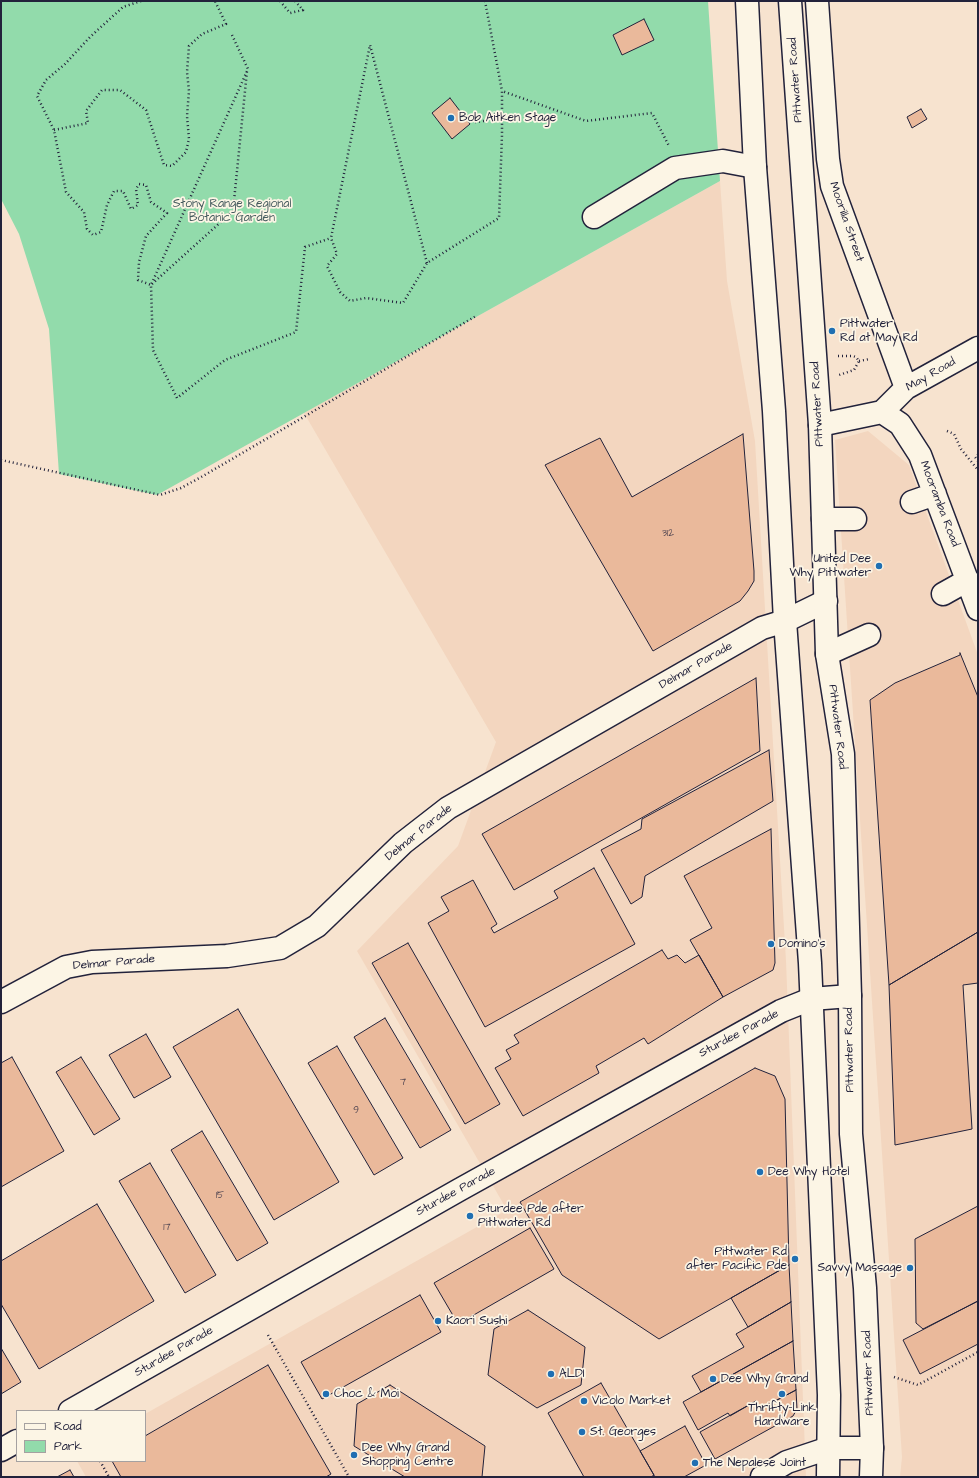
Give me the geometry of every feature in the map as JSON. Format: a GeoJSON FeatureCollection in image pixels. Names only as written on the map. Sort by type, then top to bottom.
{"type":"FeatureCollection","features":[{"type":"Feature","properties":{"kind":"main road"},"geometry":{"type":"LineString","coordinates":[[747,1],[755,167],[774,411],[785,621],[810,963],[829,1395],[828,1477]]}},
{"type":"Feature","properties":{"kind":"main road","name":"Pittwater Road"},"geometry":{"type":"LineString","coordinates":[[790,1],[820,425],[827,654],[843,754],[850,996],[851,1134],[865,1288],[872,1448],[871,1477]]}},
{"type":"Feature","properties":{"kind":"main road","name":"Moorilla Street"},"geometry":{"type":"LineString","coordinates":[[817,1],[828,159],[832,186],[906,388]]}},
{"type":"Feature","properties":{"kind":"main road"},"geometry":{"type":"LineString","coordinates":[[594,217],[675,168],[723,161],[755,167]]}},
{"type":"Feature","properties":{"kind":"main road","name":"May Road"},"geometry":{"type":"LineString","coordinates":[[882,412],[906,388],[978,348]]}},
{"type":"Feature","properties":{"kind":"main road"},"geometry":{"type":"LineString","coordinates":[[820,425],[882,412]]}},
{"type":"Feature","properties":{"kind":"main road","name":"Mooramba Road"},"geometry":{"type":"LineString","coordinates":[[882,412],[900,424],[920,455],[978,609]]}},
{"type":"Feature","properties":{"kind":"main road"},"geometry":{"type":"LineString","coordinates":[[912,502],[935,494]]}},
{"type":"Feature","properties":{"kind":"main road"},"geometry":{"type":"LineString","coordinates":[[823,519],[855,519]]}},
{"type":"Feature","properties":{"kind":"main road"},"geometry":{"type":"LineString","coordinates":[[943,594],[968,580]]}},
{"type":"Feature","properties":{"kind":"main road","name":"Delmar Parade"},"geometry":{"type":"LineString","coordinates":[[1,1002],[66,966],[92,962],[227,956],[280,948],[317,926],[403,843],[448,808],[762,628],[785,621],[826,601]]}},
{"type":"Feature","properties":{"kind":"main road"},"geometry":{"type":"LineString","coordinates":[[827,654],[869,635]]}},
{"type":"Feature","properties":{"kind":"main road","name":"Sturdee Parade"},"geometry":{"type":"LineString","coordinates":[[72,1410],[677,1068],[781,1011],[811,999],[850,996]]}},
{"type":"Feature","properties":{"kind":"main road"},"geometry":{"type":"LineString","coordinates":[[1,1450],[16,1442]]}},
{"type":"Feature","properties":{"kind":"main road"},"geometry":{"type":"LineString","coordinates":[[762,1477],[787,1462],[829,1448],[872,1448]]}},
{"type":"Feature","properties":{"kind":"path"},"geometry":{"type":"LineString","coordinates":[[141,1],[123,7],[90,37],[65,64],[46,80],[37,96],[54,130],[66,192],[84,212],[87,229],[93,235],[101,232],[107,205],[114,191],[123,191],[131,209],[138,205],[136,189],[139,184],[146,185],[150,202],[167,213],[146,236],[139,262],[138,280],[150,286]]}},
{"type":"Feature","properties":{"kind":"path"},"geometry":{"type":"LineString","coordinates":[[54,130],[88,123],[86,111],[102,90],[120,90],[146,110],[164,165],[172,166],[186,152],[189,139],[187,116],[189,91],[187,72],[189,46],[202,34],[226,24],[215,1]]}},
{"type":"Feature","properties":{"kind":"path"},"geometry":{"type":"LineString","coordinates":[[280,1],[290,13],[303,10],[295,1]]}},
{"type":"Feature","properties":{"kind":"path"},"geometry":{"type":"LineString","coordinates":[[427,263],[370,45],[331,238],[337,254],[327,266],[340,292],[350,301],[366,298],[403,303],[427,263],[499,218],[502,91],[485,1]]}},
{"type":"Feature","properties":{"kind":"path"},"geometry":{"type":"LineString","coordinates":[[150,286],[233,211],[248,69],[232,35]]}},
{"type":"Feature","properties":{"kind":"path"},"geometry":{"type":"LineString","coordinates":[[248,69],[150,286],[153,350],[177,398],[225,360],[296,332],[305,247],[331,238]]}},
{"type":"Feature","properties":{"kind":"path"},"geometry":{"type":"LineString","coordinates":[[502,91],[586,121],[652,113],[669,144],[675,168]]}},
{"type":"Feature","properties":{"kind":"path"},"geometry":{"type":"LineString","coordinates":[[475,122],[502,120]]}},
{"type":"Feature","properties":{"kind":"path"},"geometry":{"type":"LineString","coordinates":[[1,460],[160,495],[181,488],[203,476],[476,316]]}},
{"type":"Feature","properties":{"kind":"path"},"geometry":{"type":"LineString","coordinates":[[835,357],[849,355],[856,357],[859,361],[854,370],[839,376]]}},
{"type":"Feature","properties":{"kind":"path"},"geometry":{"type":"LineString","coordinates":[[947,431],[954,434],[961,449],[978,470]]}},
{"type":"Feature","properties":{"kind":"path"},"geometry":{"type":"LineString","coordinates":[[978,455],[975,457],[978,461]]}},
{"type":"Feature","properties":{"kind":"path"},"geometry":{"type":"LineString","coordinates":[[268,1335],[349,1477]]}},
{"type":"Feature","properties":{"kind":"path"},"geometry":{"type":"LineString","coordinates":[[894,1377],[918,1384],[978,1352]]}},
{"type":"Feature","properties":{"kind":"path"},"geometry":{"type":"LineString","coordinates":[[101,1462],[109,1477]]}},
{"type":"Feature","properties":{"kind":"shaded area"},"geometry":{"type":"Polygon","coordinates":[[[720,181],[727,281],[755,441],[786,961],[806,1477],[86,1477],[78,1462],[146,1462],[146,1413],[507,1210],[357,951],[458,846],[496,742],[304,413],[720,181]]]}},
{"type":"Feature","properties":{"kind":"shaded area"},"geometry":{"type":"Polygon","coordinates":[[[868,431],[909,465],[978,655],[978,1477],[900,1477],[902,1457],[835,440],[868,431]]]}},
{"type":"Feature","properties":{"kind":"green space","name":"Stony Range Regional Botanic Garden"},"geometry":{"type":"Polygon","coordinates":[[[1,1],[708,1],[720,181],[157,495],[59,474],[49,329],[19,234],[1,199],[1,1]]]}},
{"type":"Feature","properties":{"kind":"building"},"geometry":{"type":"Polygon","coordinates":[[[644,19],[654,40],[622,55],[613,35],[644,19]]]}},
{"type":"Feature","properties":{"kind":"building","name":"Bob Aitken Stage"},"geometry":{"type":"Polygon","coordinates":[[[450,98],[470,124],[452,139],[432,113],[450,98]]]}},
{"type":"Feature","properties":{"kind":"building"},"geometry":{"type":"Polygon","coordinates":[[[921,109],[927,119],[912,128],[907,117],[921,109]]]}},
{"type":"Feature","properties":{"kind":"building"},"geometry":{"type":"Polygon","coordinates":[[[743,434],[754,581],[740,601],[653,651],[545,465],[600,438],[632,497],[743,434]]]}},
{"type":"Feature","properties":{"kind":"building"},"geometry":{"type":"Polygon","coordinates":[[[960,653],[978,697],[978,932],[889,985],[870,700],[895,683],[960,655],[960,653]]]}},
{"type":"Feature","properties":{"kind":"building"},"geometry":{"type":"Polygon","coordinates":[[[756,678],[760,751],[514,890],[482,834],[756,678]]]}},
{"type":"Feature","properties":{"kind":"building"},"geometry":{"type":"Polygon","coordinates":[[[769,750],[773,801],[645,876],[642,897],[631,904],[601,850],[641,829],[642,819],[769,750]]]}},
{"type":"Feature","properties":{"kind":"building"},"geometry":{"type":"Polygon","coordinates":[[[771,829],[775,963],[773,970],[723,997],[690,940],[712,928],[684,876],[771,829]]]}},
{"type":"Feature","properties":{"kind":"building"},"geometry":{"type":"Polygon","coordinates":[[[594,868],[635,944],[485,1027],[428,923],[449,911],[441,897],[473,880],[497,924],[491,928],[494,933],[558,898],[554,891],[594,868]]]}},
{"type":"Feature","properties":{"kind":"building"},"geometry":{"type":"Polygon","coordinates":[[[978,932],[978,983],[963,985],[972,1129],[895,1145],[889,985],[978,932]]]}},
{"type":"Feature","properties":{"kind":"building"},"geometry":{"type":"Polygon","coordinates":[[[408,943],[500,1104],[465,1124],[372,963],[408,943]]]}},
{"type":"Feature","properties":{"kind":"building"},"geometry":{"type":"Polygon","coordinates":[[[662,950],[668,959],[677,955],[685,963],[699,955],[723,997],[648,1044],[644,1038],[596,1066],[599,1073],[523,1116],[495,1068],[511,1059],[506,1050],[519,1043],[514,1035],[662,950]]]}},
{"type":"Feature","properties":{"kind":"building"},"geometry":{"type":"Polygon","coordinates":[[[238,1009],[339,1182],[274,1220],[173,1047],[238,1009]]]}},
{"type":"Feature","properties":{"kind":"building"},"geometry":{"type":"Polygon","coordinates":[[[385,1018],[451,1130],[420,1148],[354,1037],[385,1018]]]}},
{"type":"Feature","properties":{"kind":"building"},"geometry":{"type":"Polygon","coordinates":[[[146,1034],[171,1077],[134,1098],[109,1055],[146,1034]]]}},
{"type":"Feature","properties":{"kind":"building"},"geometry":{"type":"Polygon","coordinates":[[[337,1046],[403,1158],[374,1175],[308,1063],[337,1046]]]}},
{"type":"Feature","properties":{"kind":"building"},"geometry":{"type":"Polygon","coordinates":[[[12,1057],[64,1151],[1,1187],[1,1063],[12,1057]]]}},
{"type":"Feature","properties":{"kind":"building"},"geometry":{"type":"Polygon","coordinates":[[[81,1057],[120,1119],[94,1135],[56,1072],[81,1057]]]}},
{"type":"Feature","properties":{"kind":"building"},"geometry":{"type":"Polygon","coordinates":[[[755,1068],[775,1076],[785,1099],[789,1265],[659,1339],[562,1275],[520,1202],[755,1068]]]}},
{"type":"Feature","properties":{"kind":"building"},"geometry":{"type":"Polygon","coordinates":[[[202,1131],[268,1243],[237,1261],[171,1150],[202,1131]]]}},
{"type":"Feature","properties":{"kind":"building"},"geometry":{"type":"Polygon","coordinates":[[[150,1163],[216,1275],[185,1293],[119,1181],[150,1163]]]}},
{"type":"Feature","properties":{"kind":"building"},"geometry":{"type":"Polygon","coordinates":[[[97,1204],[154,1301],[39,1369],[1,1304],[1,1261],[97,1204]]]}},
{"type":"Feature","properties":{"kind":"building"},"geometry":{"type":"Polygon","coordinates":[[[978,1206],[978,1301],[923,1329],[916,1323],[915,1239],[978,1206]]]}},
{"type":"Feature","properties":{"kind":"building"},"geometry":{"type":"Polygon","coordinates":[[[530,1228],[554,1269],[458,1324],[434,1283],[530,1228]]]}},
{"type":"Feature","properties":{"kind":"building"},"geometry":{"type":"Polygon","coordinates":[[[789,1265],[791,1302],[748,1327],[731,1298],[789,1265]]]}},
{"type":"Feature","properties":{"kind":"building"},"geometry":{"type":"Polygon","coordinates":[[[420,1295],[441,1332],[322,1399],[301,1362],[420,1295]]]}},
{"type":"Feature","properties":{"kind":"building"},"geometry":{"type":"Polygon","coordinates":[[[978,1301],[978,1344],[920,1374],[903,1340],[978,1301]]]}},
{"type":"Feature","properties":{"kind":"building"},"geometry":{"type":"Polygon","coordinates":[[[791,1302],[793,1341],[701,1392],[692,1376],[744,1347],[736,1334],[791,1302]]]}},
{"type":"Feature","properties":{"kind":"building"},"geometry":{"type":"Polygon","coordinates":[[[528,1310],[585,1347],[581,1385],[537,1408],[488,1375],[494,1329],[528,1310]]]}},
{"type":"Feature","properties":{"kind":"building"},"geometry":{"type":"Polygon","coordinates":[[[793,1341],[796,1390],[760,1409],[756,1401],[730,1416],[728,1413],[698,1430],[683,1402],[793,1341]]]}},
{"type":"Feature","properties":{"kind":"building"},"geometry":{"type":"Polygon","coordinates":[[[1,1348],[21,1382],[1,1394],[1,1348]]]}},
{"type":"Feature","properties":{"kind":"building"},"geometry":{"type":"Polygon","coordinates":[[[268,1365],[331,1474],[326,1477],[121,1477],[113,1462],[146,1462],[146,1435],[268,1365]]]}},
{"type":"Feature","properties":{"kind":"building"},"geometry":{"type":"Polygon","coordinates":[[[601,1383],[654,1475],[651,1477],[584,1477],[548,1413],[601,1383]]]}},
{"type":"Feature","properties":{"kind":"building"},"geometry":{"type":"Polygon","coordinates":[[[390,1385],[485,1446],[482,1477],[405,1477],[354,1446],[357,1404],[390,1385]]]}},
{"type":"Feature","properties":{"kind":"building"},"geometry":{"type":"Polygon","coordinates":[[[796,1390],[797,1409],[793,1416],[715,1459],[700,1432],[756,1401],[760,1409],[796,1390]]]}},
{"type":"Feature","properties":{"kind":"building"},"geometry":{"type":"Polygon","coordinates":[[[685,1426],[706,1465],[684,1477],[655,1477],[640,1451],[685,1426]]]}},
{"type":"Feature","properties":{"kind":"building"},"geometry":{"type":"Polygon","coordinates":[[[70,1470],[74,1477],[57,1477],[70,1470]]]}},
{"type":"Feature","properties":{"kind":"place","name":"Bob Aitken Stage"},"geometry":{"type":"Point","coordinates":[451,118]}},
{"type":"Feature","properties":{"kind":"place","name":"Pittwater Rd at May Rd"},"geometry":{"type":"Point","coordinates":[832,331]}},
{"type":"Feature","properties":{"kind":"place","name":"United Dee Why Pittwater"},"geometry":{"type":"Point","coordinates":[879,566]}},
{"type":"Feature","properties":{"kind":"place","name":"Domino's"},"geometry":{"type":"Point","coordinates":[771,944]}},
{"type":"Feature","properties":{"kind":"place","name":"Dee Why Hotel"},"geometry":{"type":"Point","coordinates":[760,1172]}},
{"type":"Feature","properties":{"kind":"place","name":"Sturdee Pde after Pittwater Rd"},"geometry":{"type":"Point","coordinates":[470,1216]}},
{"type":"Feature","properties":{"kind":"place","name":"Pittwater Rd after Pacific Pde"},"geometry":{"type":"Point","coordinates":[795,1259]}},
{"type":"Feature","properties":{"kind":"place","name":"Savvy Massage"},"geometry":{"type":"Point","coordinates":[910,1268]}},
{"type":"Feature","properties":{"kind":"place","name":"Kaori Sushi"},"geometry":{"type":"Point","coordinates":[438,1321]}},
{"type":"Feature","properties":{"kind":"place","name":"ALDI"},"geometry":{"type":"Point","coordinates":[551,1374]}},
{"type":"Feature","properties":{"kind":"place","name":"Dee Why Grand"},"geometry":{"type":"Point","coordinates":[713,1379]}},
{"type":"Feature","properties":{"kind":"place","name":"Choc & Moi"},"geometry":{"type":"Point","coordinates":[326,1394]}},
{"type":"Feature","properties":{"kind":"place","name":"Thrifty-Link Hardware"},"geometry":{"type":"Point","coordinates":[782,1394]}},
{"type":"Feature","properties":{"kind":"place","name":"Vicolo Market"},"geometry":{"type":"Point","coordinates":[584,1401]}},
{"type":"Feature","properties":{"kind":"place","name":"St. Georges"},"geometry":{"type":"Point","coordinates":[582,1432]}},
{"type":"Feature","properties":{"kind":"place","name":"Dee Why Grand Shopping Centre"},"geometry":{"type":"Point","coordinates":[354,1455]}},
{"type":"Feature","properties":{"kind":"place","name":"The Nepalese Joint"},"geometry":{"type":"Point","coordinates":[695,1463]}}]}
